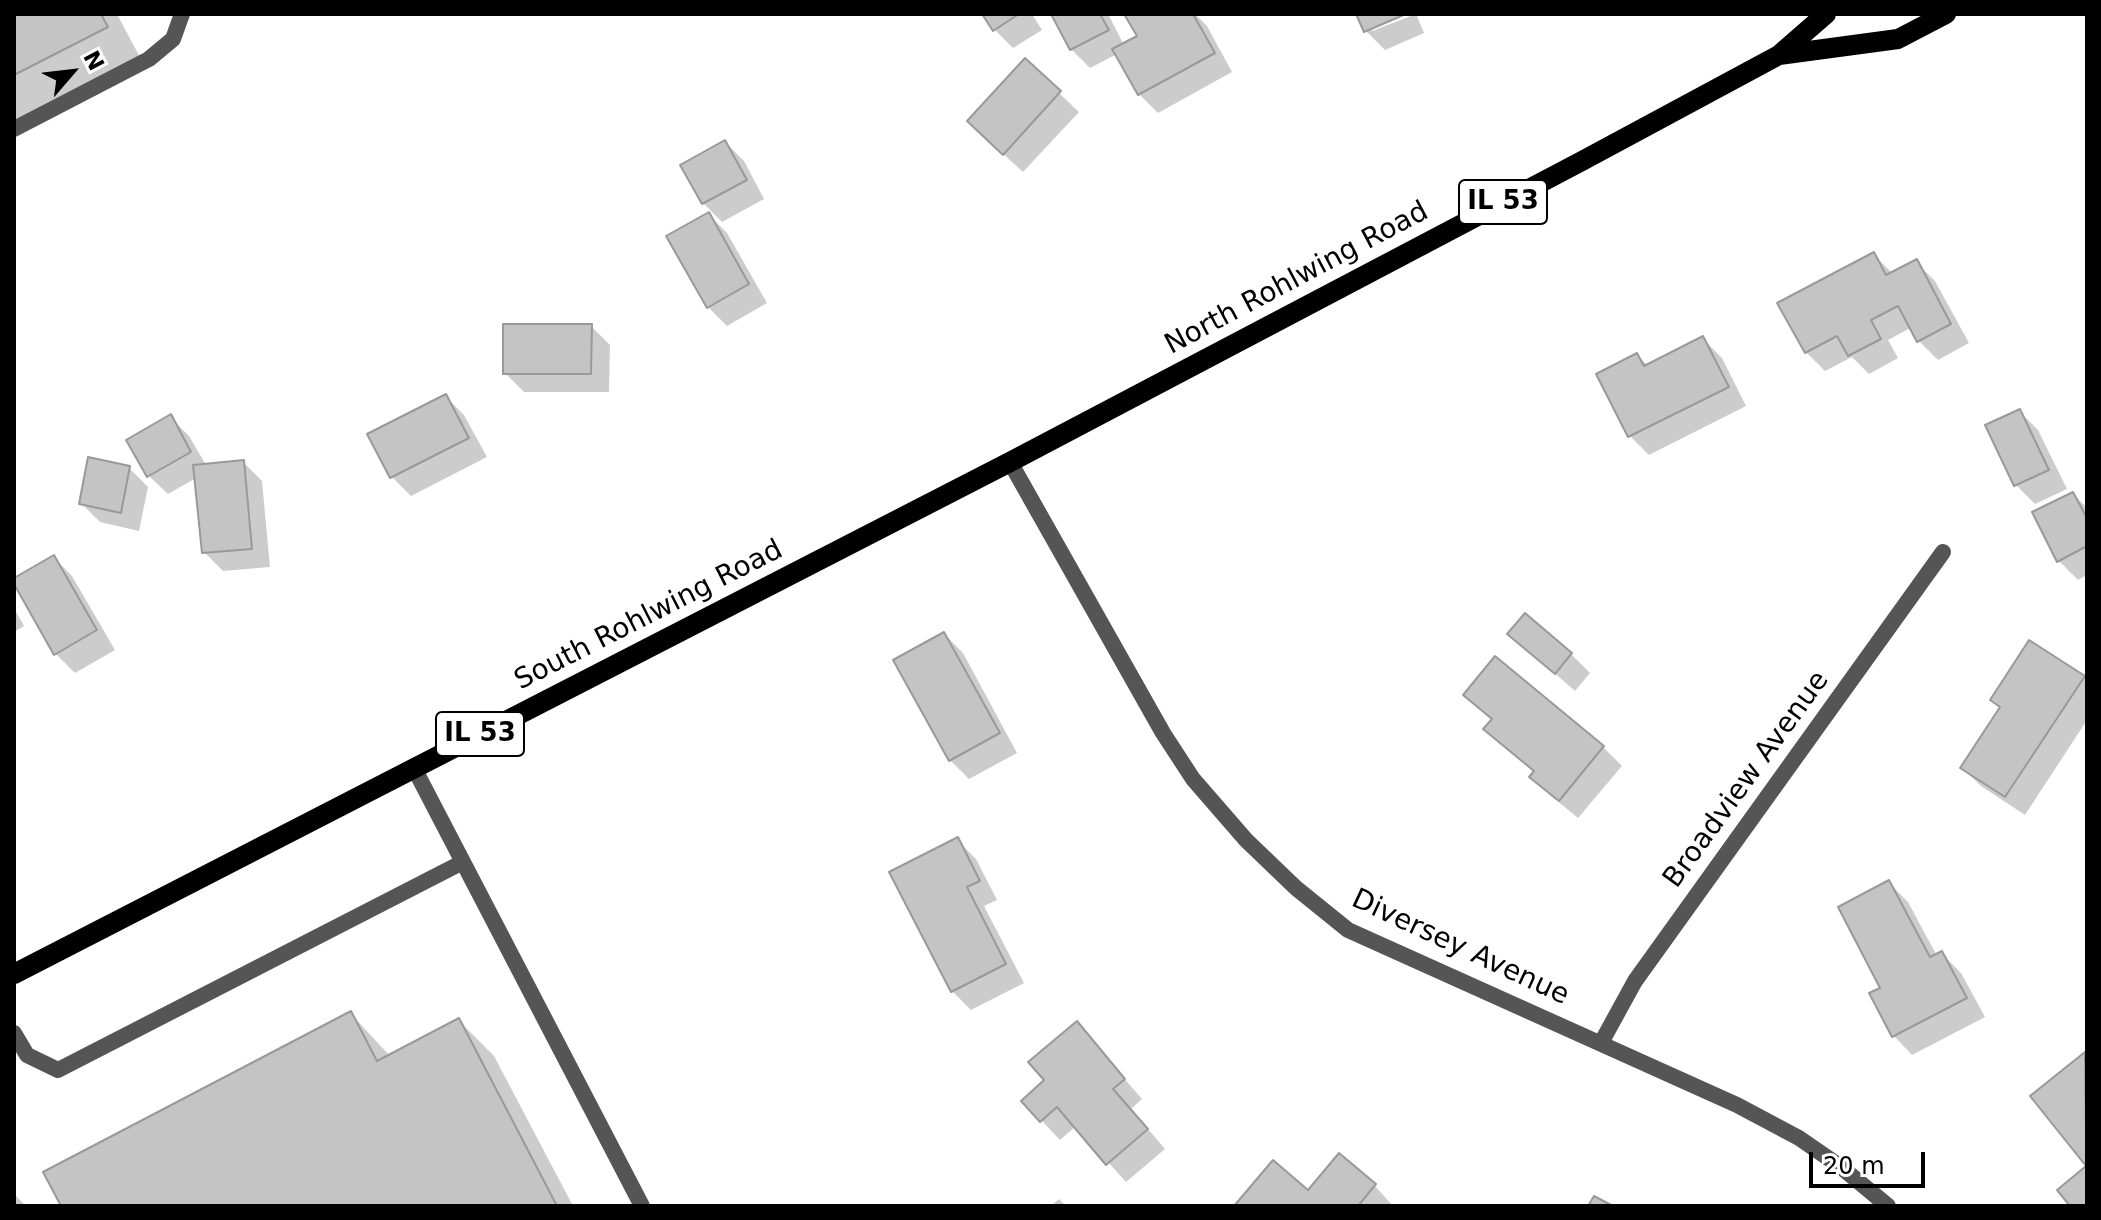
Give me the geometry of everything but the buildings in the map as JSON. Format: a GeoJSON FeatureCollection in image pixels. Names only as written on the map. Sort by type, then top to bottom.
{"type":"FeatureCollection","features":[{"type":"Feature","properties":{"kind":"main road","name":"North Rohlwing Road"},"geometry":{"type":"LineString","coordinates":[[1010,462],[1779,55],[1826,14]]}},
{"type":"Feature","properties":{"kind":"main road","name":"North Rohlwing Road"},"geometry":{"type":"LineString","coordinates":[[1779,55],[1898,39],[1946,14]]}},
{"type":"Feature","properties":{"kind":"main road","name":"South Rohlwing Road"},"geometry":{"type":"LineString","coordinates":[[14,974],[1010,462]]}},
{"type":"Feature","properties":{"kind":"street"},"geometry":{"type":"LineString","coordinates":[[14,129],[149,59],[173,39],[182,14]]}},
{"type":"Feature","properties":{"kind":"street","name":"Diversey Avenue"},"geometry":{"type":"LineString","coordinates":[[1010,462],[1163,733],[1193,779],[1246,840],[1296,888],[1348,930],[1737,1105],[1799,1138],[1841,1167],[1888,1206]]}},
{"type":"Feature","properties":{"kind":"street","name":"Broadview Avenue"},"geometry":{"type":"LineString","coordinates":[[1601,1043],[1635,981],[1943,552]]}},
{"type":"Feature","properties":{"kind":"street"},"geometry":{"type":"LineString","coordinates":[[414,768],[642,1206]]}},
{"type":"Feature","properties":{"kind":"street"},"geometry":{"type":"LineString","coordinates":[[14,1033],[27,1055],[58,1070],[463,862]]}}]}
